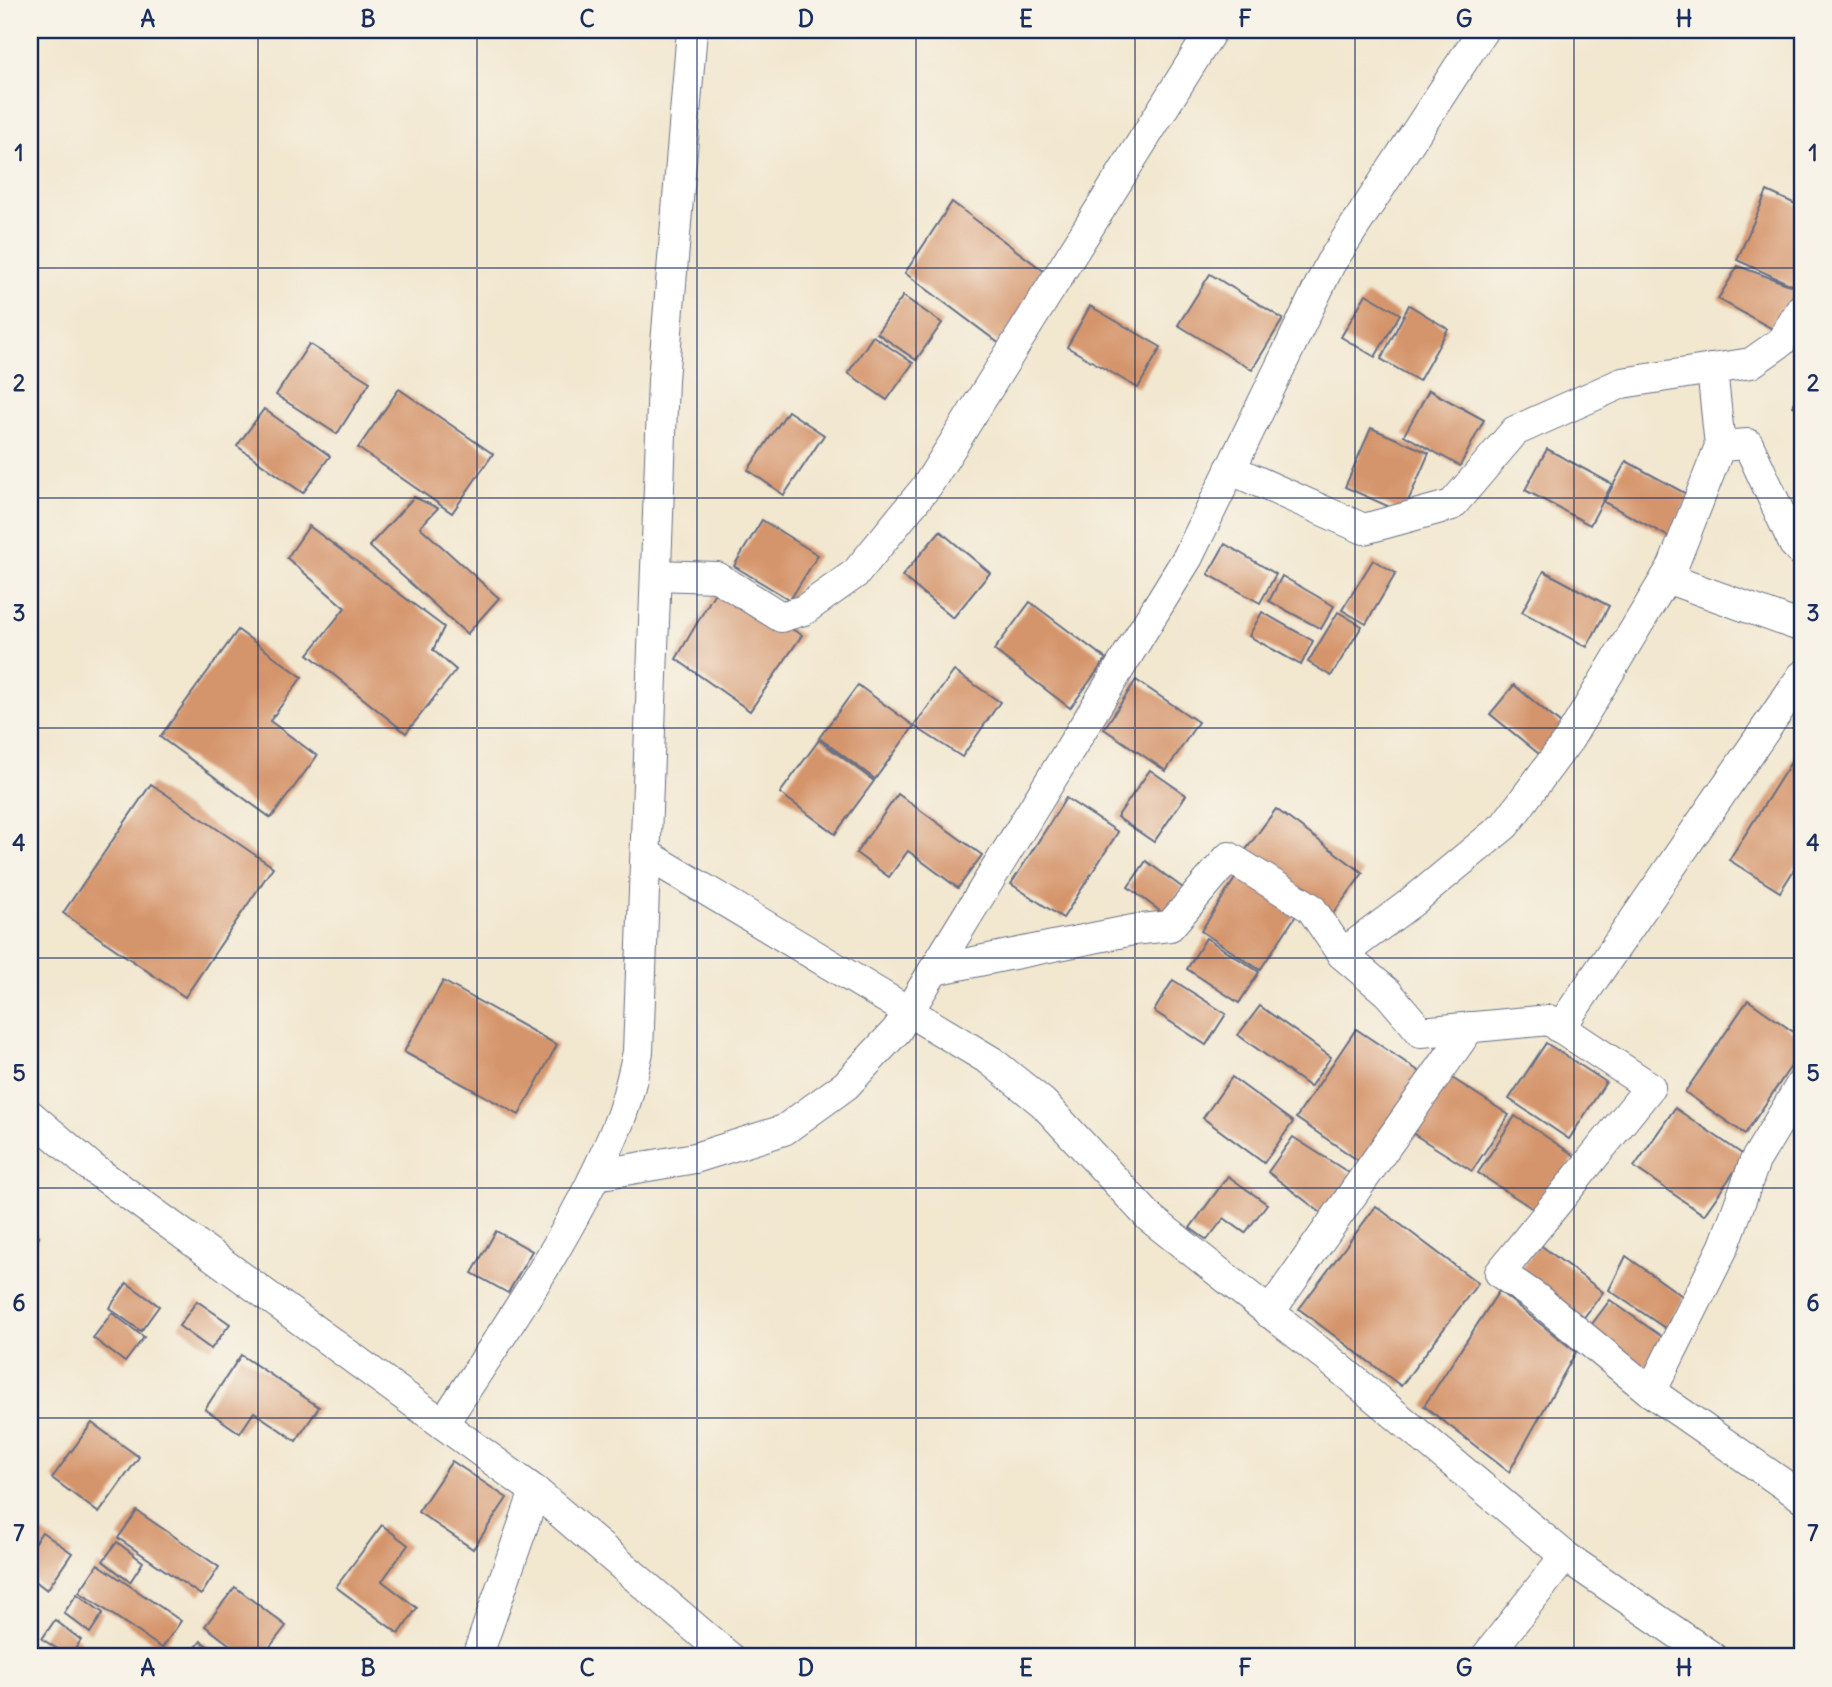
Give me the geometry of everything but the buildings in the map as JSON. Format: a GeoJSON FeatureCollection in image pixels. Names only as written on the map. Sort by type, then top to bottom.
{"type":"FeatureCollection","features":[{"type":"Feature","properties":{"kind":"street"},"geometry":{"type":"LineString","coordinates":[[443,1424],[513,1317],[596,1175],[621,1116],[638,1052],[663,380],[692,30]]}},
{"type":"Feature","properties":{"kind":"street"},"geometry":{"type":"LineString","coordinates":[[656,575],[717,577],[781,617],[804,610],[856,573],[927,486],[1212,30]]}},
{"type":"Feature","properties":{"kind":"street"},"geometry":{"type":"LineString","coordinates":[[596,1175],[695,1158],[784,1130],[846,1085],[897,1030],[1188,556],[1330,264],[1483,30]]}},
{"type":"Feature","properties":{"kind":"street"},"geometry":{"type":"LineString","coordinates":[[1230,469],[1364,529],[1452,505],[1515,431],[1622,383],[1751,363],[1781,342],[1802,308]]}},
{"type":"Feature","properties":{"kind":"street"},"geometry":{"type":"LineString","coordinates":[[1342,954],[1412,902],[1505,825],[1569,739],[1666,579],[1720,446],[1712,369]]}},
{"type":"Feature","properties":{"kind":"street"},"geometry":{"type":"LineString","coordinates":[[1720,446],[1748,444],[1794,544],[1802,552]]}},
{"type":"Feature","properties":{"kind":"street"},"geometry":{"type":"LineString","coordinates":[[1666,579],[1802,627]]}},
{"type":"Feature","properties":{"kind":"street"},"geometry":{"type":"LineString","coordinates":[[1560,1028],[1802,676]]}},
{"type":"Feature","properties":{"kind":"street"},"geometry":{"type":"LineString","coordinates":[[646,854],[991,1061],[1044,1103],[1150,1218],[1269,1312],[1565,1556],[1712,1657]]}},
{"type":"Feature","properties":{"kind":"street"},"geometry":{"type":"LineString","coordinates":[[934,970],[1133,930],[1170,926],[1229,857],[1311,908],[1342,954],[1388,993],[1421,1032],[1549,1020],[1650,1087],[1500,1273],[1535,1297],[1651,1392],[1802,1497]]}},
{"type":"Feature","properties":{"kind":"street"},"geometry":{"type":"LineString","coordinates":[[1269,1312],[1470,1027]]}},
{"type":"Feature","properties":{"kind":"street"},"geometry":{"type":"LineString","coordinates":[[1651,1392],[1724,1247],[1755,1161],[1802,1083]]}},
{"type":"Feature","properties":{"kind":"street"},"geometry":{"type":"LineString","coordinates":[[30,1115],[91,1167],[535,1491],[729,1657]]}},
{"type":"Feature","properties":{"kind":"street"},"geometry":{"type":"LineString","coordinates":[[477,1657],[535,1491]]}},
{"type":"Feature","properties":{"kind":"street"},"geometry":{"type":"LineString","coordinates":[[1486,1657],[1565,1556]]}}]}
